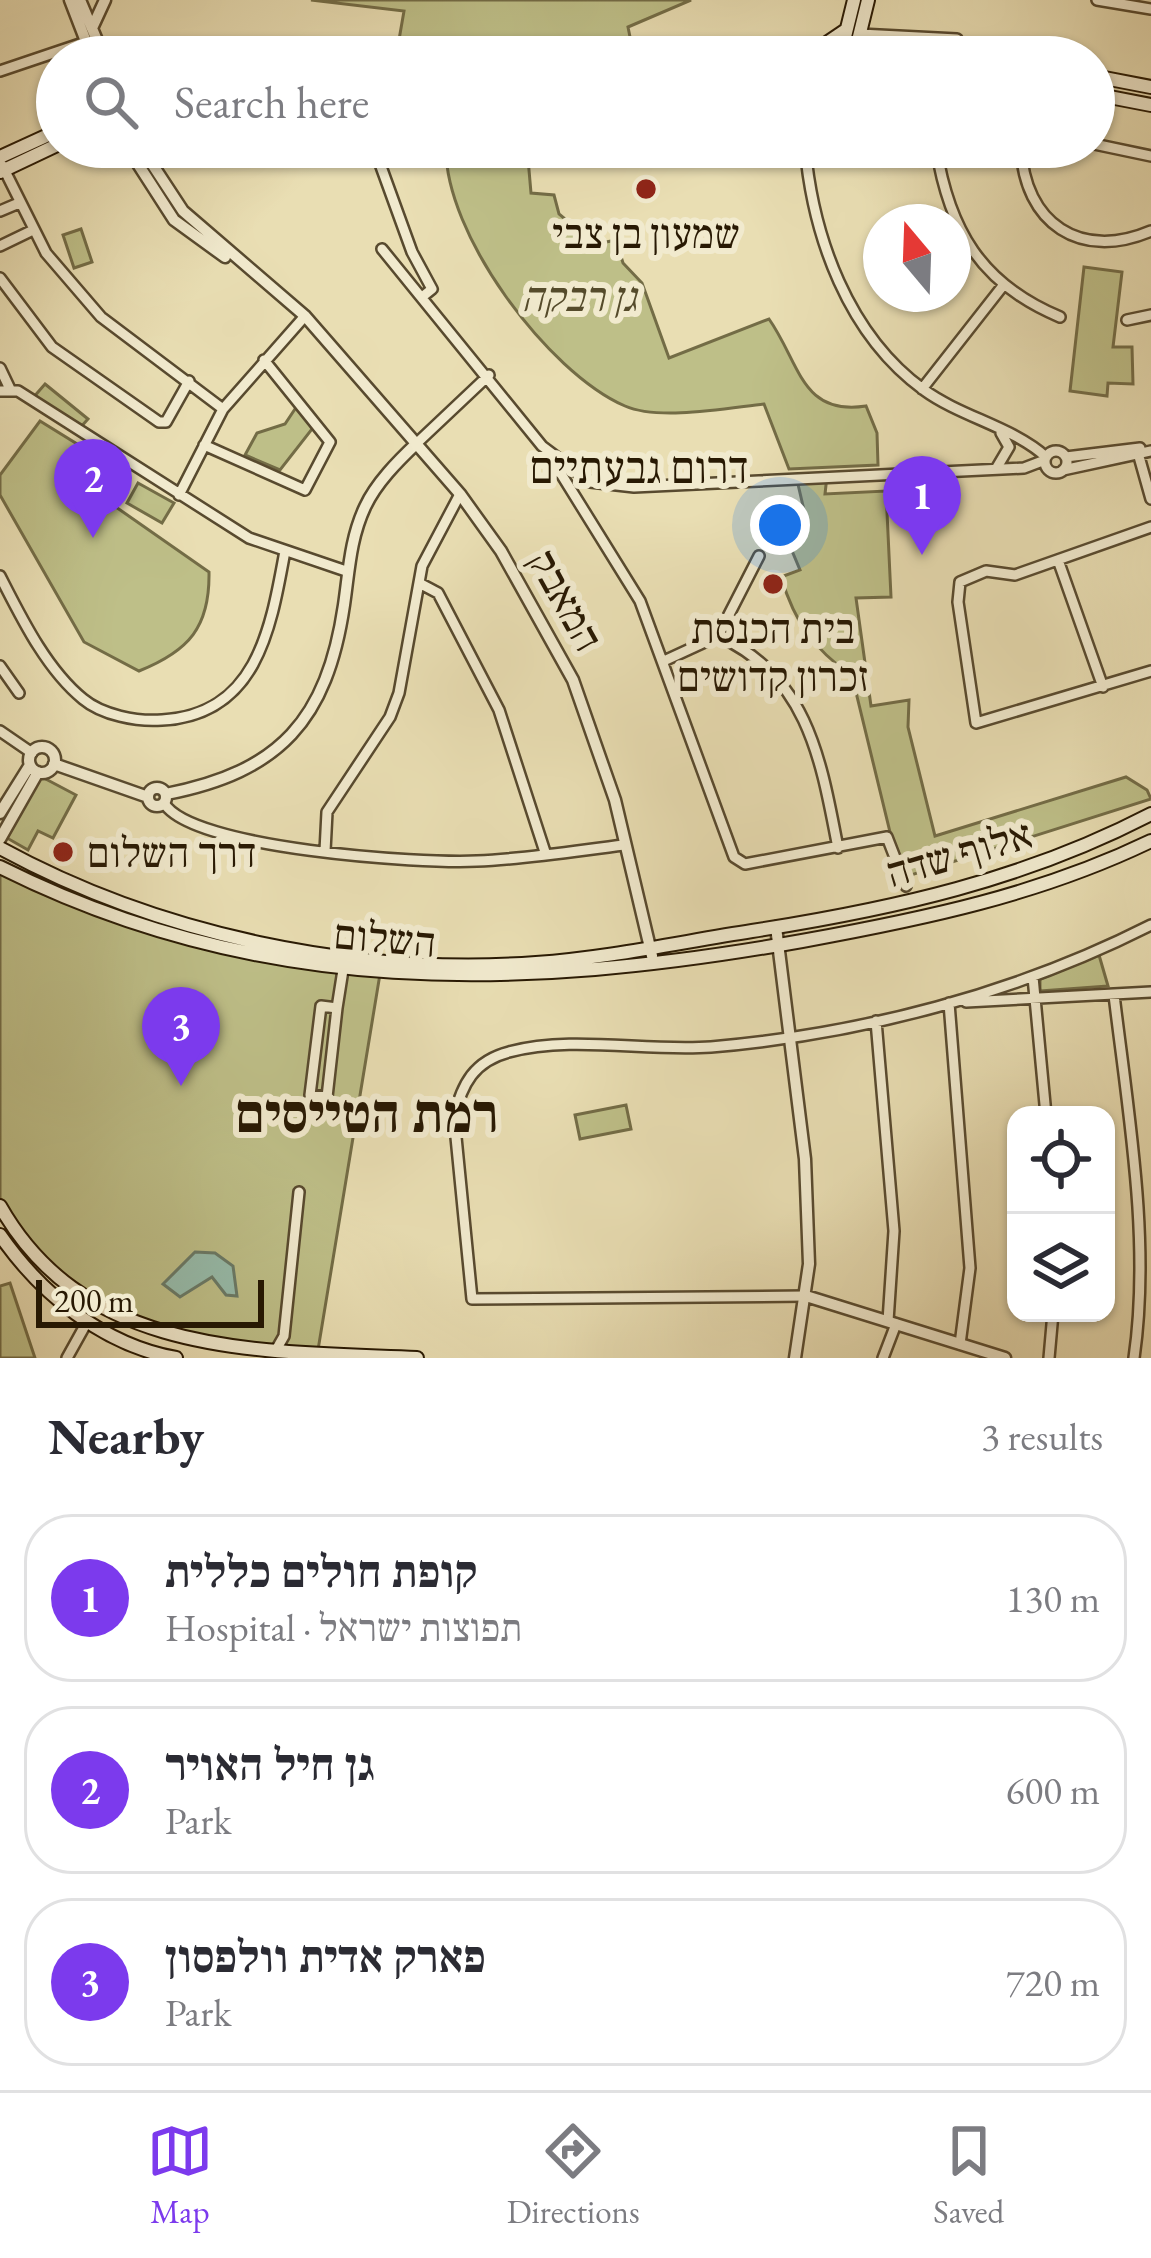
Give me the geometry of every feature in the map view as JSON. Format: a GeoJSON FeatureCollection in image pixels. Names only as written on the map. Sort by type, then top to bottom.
{"type":"FeatureCollection","features":[{"type":"Feature","properties":{"kind":"main road"},"geometry":{"type":"LineString","coordinates":[[853,36],[854,0]]}},
{"type":"Feature","properties":{"kind":"main road"},"geometry":{"type":"LineString","coordinates":[[851,36],[868,0]]}},
{"type":"Feature","properties":{"kind":"main road"},"geometry":{"type":"LineString","coordinates":[[845,36],[853,32]]}},
{"type":"Feature","properties":{"kind":"main road"},"geometry":{"type":"LineString","coordinates":[[853,32],[856,36]]}},
{"type":"Feature","properties":{"kind":"main road"},"geometry":{"type":"LineString","coordinates":[[1115,80],[1151,88]]}},
{"type":"Feature","properties":{"kind":"main road"},"geometry":{"type":"LineString","coordinates":[[1115,98],[1151,105]]}},
{"type":"Feature","properties":{"kind":"main road"},"geometry":{"type":"LineString","coordinates":[[1,165],[36,144]]}},
{"type":"Feature","properties":{"kind":"main road"},"geometry":{"type":"LineString","coordinates":[[1,165],[36,152]]}},
{"type":"Feature","properties":{"kind":"main road","name":"אלוף שדה"},"geometry":{"type":"LineString","coordinates":[[776,927],[976,887],[1082,850],[1151,814]]}},
{"type":"Feature","properties":{"kind":"main road","name":"אלוף שדה"},"geometry":{"type":"LineString","coordinates":[[779,945],[970,909],[1064,880],[1151,841]]}},
{"type":"Feature","properties":{"kind":"main road","name":"השלום"},"geometry":{"type":"LineString","coordinates":[[0,848],[44,872],[142,911],[286,947],[466,963],[536,963],[776,927]]}},
{"type":"Feature","properties":{"kind":"main road","name":"השלום"},"geometry":{"type":"LineString","coordinates":[[4,871],[184,940],[343,970],[489,977],[650,964],[779,945]]}},
{"type":"Feature","properties":{"kind":"main road"},"geometry":{"type":"LineString","coordinates":[[0,1206],[33,1254],[94,1309],[176,1341],[300,1354],[417,1358]]}},
{"type":"Feature","properties":{"kind":"main road"},"geometry":{"type":"LineString","coordinates":[[0,1235],[63,1305],[87,1322],[171,1358]]}},
{"type":"Feature","properties":{"kind":"street"},"geometry":{"type":"LineString","coordinates":[[76,2],[103,0],[92,29]]}},
{"type":"Feature","properties":{"kind":"street"},"geometry":{"type":"LineString","coordinates":[[1097,0],[1151,10]]}},
{"type":"Feature","properties":{"kind":"street"},"geometry":{"type":"LineString","coordinates":[[76,2],[95,36]]}},
{"type":"Feature","properties":{"kind":"street"},"geometry":{"type":"LineString","coordinates":[[76,2],[84,36]]}},
{"type":"Feature","properties":{"kind":"street"},"geometry":{"type":"LineString","coordinates":[[853,32],[912,36]]}},
{"type":"Feature","properties":{"kind":"street"},"geometry":{"type":"LineString","coordinates":[[0,71],[36,59]]}},
{"type":"Feature","properties":{"kind":"street"},"geometry":{"type":"LineString","coordinates":[[1115,148],[1151,156]]}},
{"type":"Feature","properties":{"kind":"street"},"geometry":{"type":"LineString","coordinates":[[1,165],[31,231],[101,317],[223,409]]}},
{"type":"Feature","properties":{"kind":"street","name":"המאבק"},"geometry":{"type":"LineString","coordinates":[[141,168],[174,220],[198,242],[239,264]]}},
{"type":"Feature","properties":{"kind":"street","name":"המאבק"},"geometry":{"type":"LineString","coordinates":[[155,168],[183,212],[305,316],[460,494],[501,551],[574,680],[624,844],[650,964]]}},
{"type":"Feature","properties":{"kind":"street"},"geometry":{"type":"LineString","coordinates":[[382,168],[412,252],[432,289],[422,297]]}},
{"type":"Feature","properties":{"kind":"street"},"geometry":{"type":"LineString","coordinates":[[807,168],[833,272],[869,334],[922,389],[1001,433],[1033,445],[1047,462],[1063,470],[1144,454]]}},
{"type":"Feature","properties":{"kind":"street"},"geometry":{"type":"LineString","coordinates":[[941,168],[956,228],[977,262],[1002,287],[1060,317]]}},
{"type":"Feature","properties":{"kind":"street"},"geometry":{"type":"LineString","coordinates":[[1026,168],[1033,198],[1064,229],[1104,246],[1151,231]]}},
{"type":"Feature","properties":{"kind":"street"},"geometry":{"type":"LineString","coordinates":[[0,211],[19,203]]}},
{"type":"Feature","properties":{"kind":"street"},"geometry":{"type":"LineString","coordinates":[[0,246],[31,231]]}},
{"type":"Feature","properties":{"kind":"street"},"geometry":{"type":"LineString","coordinates":[[382,249],[489,375],[542,446],[640,601],[666,660],[734,857],[745,864],[887,837],[906,886]]}},
{"type":"Feature","properties":{"kind":"street"},"geometry":{"type":"LineString","coordinates":[[0,278],[52,347],[159,422],[166,422],[189,381]]}},
{"type":"Feature","properties":{"kind":"street"},"geometry":{"type":"LineString","coordinates":[[922,389],[1002,287]]}},
{"type":"Feature","properties":{"kind":"street"},"geometry":{"type":"LineString","coordinates":[[1127,320],[1151,315]]}},
{"type":"Feature","properties":{"kind":"street"},"geometry":{"type":"LineString","coordinates":[[179,495],[223,409],[305,316]]}},
{"type":"Feature","properties":{"kind":"street"},"geometry":{"type":"LineString","coordinates":[[204,445],[305,490],[312,484],[331,442],[264,360]]}},
{"type":"Feature","properties":{"kind":"street"},"geometry":{"type":"LineString","coordinates":[[0,368],[5,390],[249,538],[346,571]]}},
{"type":"Feature","properties":{"kind":"street"},"geometry":{"type":"LineString","coordinates":[[165,799],[233,777],[290,741],[316,707],[335,656],[346,571],[367,502],[417,443],[489,375]]}},
{"type":"Feature","properties":{"kind":"street"},"geometry":{"type":"LineString","coordinates":[[996,469],[1009,447],[1001,433]]}},
{"type":"Feature","properties":{"kind":"street"},"geometry":{"type":"LineString","coordinates":[[542,446],[586,479],[634,487],[996,469],[1047,462],[1058,451],[1066,457],[1144,454]]}},
{"type":"Feature","properties":{"kind":"street"},"geometry":{"type":"LineString","coordinates":[[1144,454],[1151,499]]}},
{"type":"Feature","properties":{"kind":"street"},"geometry":{"type":"LineString","coordinates":[[1063,470],[1066,457]]}},
{"type":"Feature","properties":{"kind":"street"},"geometry":{"type":"LineString","coordinates":[[577,496],[586,479]]}},
{"type":"Feature","properties":{"kind":"street"},"geometry":{"type":"LineString","coordinates":[[325,851],[326,812],[390,717],[399,693],[422,566],[460,494]]}},
{"type":"Feature","properties":{"kind":"street"},"geometry":{"type":"LineString","coordinates":[[1151,527],[1015,574],[986,571],[960,582],[958,602],[976,723],[1151,671]]}},
{"type":"Feature","properties":{"kind":"street"},"geometry":{"type":"LineString","coordinates":[[0,576],[44,653],[84,701],[138,722],[190,718],[245,682],[271,632],[285,551]]}},
{"type":"Feature","properties":{"kind":"street"},"geometry":{"type":"LineString","coordinates":[[666,660],[718,636],[758,556]]}},
{"type":"Feature","properties":{"kind":"street"},"geometry":{"type":"LineString","coordinates":[[1058,560],[1103,687]]}},
{"type":"Feature","properties":{"kind":"street"},"geometry":{"type":"LineString","coordinates":[[421,584],[438,593],[499,710],[546,855]]}},
{"type":"Feature","properties":{"kind":"street"},"geometry":{"type":"LineString","coordinates":[[718,636],[777,675],[795,699],[814,736],[838,848]]}},
{"type":"Feature","properties":{"kind":"street"},"geometry":{"type":"LineString","coordinates":[[0,666],[19,693]]}},
{"type":"Feature","properties":{"kind":"street"},"geometry":{"type":"LineString","coordinates":[[0,731],[33,764],[54,764],[148,796],[155,788],[169,812],[209,829],[282,848],[473,862],[624,844]]}},
{"type":"Feature","properties":{"kind":"street"},"geometry":{"type":"LineString","coordinates":[[0,813],[46,748],[54,764]]}},
{"type":"Feature","properties":{"kind":"street"},"geometry":{"type":"LineString","coordinates":[[0,838],[33,764]]}},
{"type":"Feature","properties":{"kind":"street"},"geometry":{"type":"LineString","coordinates":[[1006,1358],[806,1296],[472,1299],[454,1117],[460,1089],[473,1070],[507,1052],[536,1047],[706,1048],[876,1022],[1033,976],[1151,925]]}},
{"type":"Feature","properties":{"kind":"street"},"geometry":{"type":"LineString","coordinates":[[776,927],[806,1159],[806,1296],[795,1358]]}},
{"type":"Feature","properties":{"kind":"street"},"geometry":{"type":"LineString","coordinates":[[337,1008],[321,1006],[310,1095],[327,1097],[343,970]]}},
{"type":"Feature","properties":{"kind":"street"},"geometry":{"type":"LineString","coordinates":[[1033,976],[1045,1106]]}},
{"type":"Feature","properties":{"kind":"street"},"geometry":{"type":"LineString","coordinates":[[949,1003],[1151,992]]}},
{"type":"Feature","properties":{"kind":"street"},"geometry":{"type":"LineString","coordinates":[[1114,995],[1144,1248],[1147,1326],[1134,1358]]}},
{"type":"Feature","properties":{"kind":"street"},"geometry":{"type":"LineString","coordinates":[[949,1003],[970,1268],[960,1344]]}},
{"type":"Feature","properties":{"kind":"street"},"geometry":{"type":"LineString","coordinates":[[876,1022],[894,1231],[892,1323],[883,1358]]}},
{"type":"Feature","properties":{"kind":"street"},"geometry":{"type":"LineString","coordinates":[[276,1351],[284,1336],[298,1192]]}},
{"type":"Feature","properties":{"kind":"street"},"geometry":{"type":"LineString","coordinates":[[67,1358],[87,1322]]}},
{"type":"Feature","properties":{"kind":"street"},"geometry":{"type":"LineString","coordinates":[[1049,1358],[1052,1322]]}},
{"type":"Feature","properties":{"kind":"street"},"geometry":{"type":"LineString","coordinates":[[284,1336],[300,1354]]}},
{"type":"Feature","properties":{"kind":"green space"},"geometry":{"type":"Polygon","coordinates":[[[311,0],[691,0],[628,27],[630,36],[400,36],[404,11],[311,0]]]}},
{"type":"Feature","properties":{"kind":"green space","name":"גן רבקה"},"geometry":{"type":"Polygon","coordinates":[[[448,168],[529,168],[531,193],[554,195],[559,214],[578,230],[589,227],[596,244],[616,240],[623,263],[642,283],[669,358],[769,319],[815,394],[844,407],[866,406],[877,433],[878,465],[789,469],[764,404],[656,413],[625,406],[595,389],[534,332],[506,296],[462,219],[448,168]]]}},
{"type":"Feature","properties":{"kind":"green space"},"geometry":{"type":"Polygon","coordinates":[[[81,229],[92,262],[74,268],[63,235],[81,229]]]}},
{"type":"Feature","properties":{"kind":"green space"},"geometry":{"type":"Polygon","coordinates":[[[1084,267],[1122,272],[1113,347],[1132,347],[1133,384],[1108,383],[1107,396],[1070,391],[1084,267]]]}},
{"type":"Feature","properties":{"kind":"green space"},"geometry":{"type":"Polygon","coordinates":[[[45,384],[88,419],[79,429],[32,399],[45,384]]]}},
{"type":"Feature","properties":{"kind":"green space"},"geometry":{"type":"Polygon","coordinates":[[[297,406],[316,424],[280,470],[245,455],[257,433],[285,424],[297,406]]]}},
{"type":"Feature","properties":{"kind":"green space"},"geometry":{"type":"Polygon","coordinates":[[[40,421],[124,473],[113,505],[209,572],[206,608],[193,635],[171,655],[139,671],[84,642],[0,495],[0,475],[40,421]]]}},
{"type":"Feature","properties":{"kind":"green space"},"geometry":{"type":"Polygon","coordinates":[[[827,476],[825,494],[886,491],[891,597],[856,598],[871,706],[909,700],[908,727],[935,836],[1126,777],[1147,790],[1151,799],[908,876],[890,832],[852,676],[807,633],[781,577],[800,570],[790,546],[807,523],[797,480],[827,476]]]}},
{"type":"Feature","properties":{"kind":"green space"},"geometry":{"type":"Polygon","coordinates":[[[138,483],[174,503],[162,523],[127,503],[138,483]]]}},
{"type":"Feature","properties":{"kind":"green space"},"geometry":{"type":"Polygon","coordinates":[[[40,776],[76,795],[53,838],[38,831],[28,850],[7,838],[40,776]]]}},
{"type":"Feature","properties":{"kind":"green space"},"geometry":{"type":"Polygon","coordinates":[[[0,866],[185,940],[380,974],[318,1350],[175,1339],[77,1294],[6,1213],[0,1198],[0,866]]]}},
{"type":"Feature","properties":{"kind":"green space"},"geometry":{"type":"Polygon","coordinates":[[[1099,955],[1108,986],[1040,991],[1040,979],[1099,955]]]}},
{"type":"Feature","properties":{"kind":"green space"},"geometry":{"type":"Polygon","coordinates":[[[626,1105],[631,1129],[580,1139],[575,1115],[626,1105]]]}},
{"type":"Feature","properties":{"kind":"green space"},"geometry":{"type":"Polygon","coordinates":[[[10,1283],[35,1358],[0,1358],[0,1286],[10,1283]]]}},
{"type":"Feature","properties":{"kind":"shaded area"},"geometry":{"type":"Polygon","coordinates":[[[195,1252],[215,1253],[233,1266],[237,1296],[226,1295],[212,1277],[180,1297],[163,1284],[195,1252]]]}},
{"type":"Feature","properties":{"kind":"place","name":"שמעון בן צבי"},"geometry":{"type":"Point","coordinates":[646,189]}},
{"type":"Feature","properties":{"kind":"place","name":"גן חיל האויר"},"geometry":{"type":"Point","coordinates":[93,538]}},
{"type":"Feature","properties":{"kind":"place","name":"קופת חולים כללית"},"geometry":{"type":"Point","coordinates":[922,555]}},
{"type":"Feature","properties":{"kind":"place","name":"בית הכנסת זכרון קדושים"},"geometry":{"type":"Point","coordinates":[773,584]}},
{"type":"Feature","properties":{"kind":"place","name":"דרך השלום"},"geometry":{"type":"Point","coordinates":[63,852]}},
{"type":"Feature","properties":{"kind":"place","name":"פארק אדית וולפסון"},"geometry":{"type":"Point","coordinates":[181,1086]}},
{"type":"Feature","properties":{"kind":"district","name":"דרום גבעתיים"},"geometry":{"type":"Point","coordinates":[639,467]}},
{"type":"Feature","properties":{"kind":"district","name":"רמת הטייסים"},"geometry":{"type":"Point","coordinates":[367,1113]}}]}
